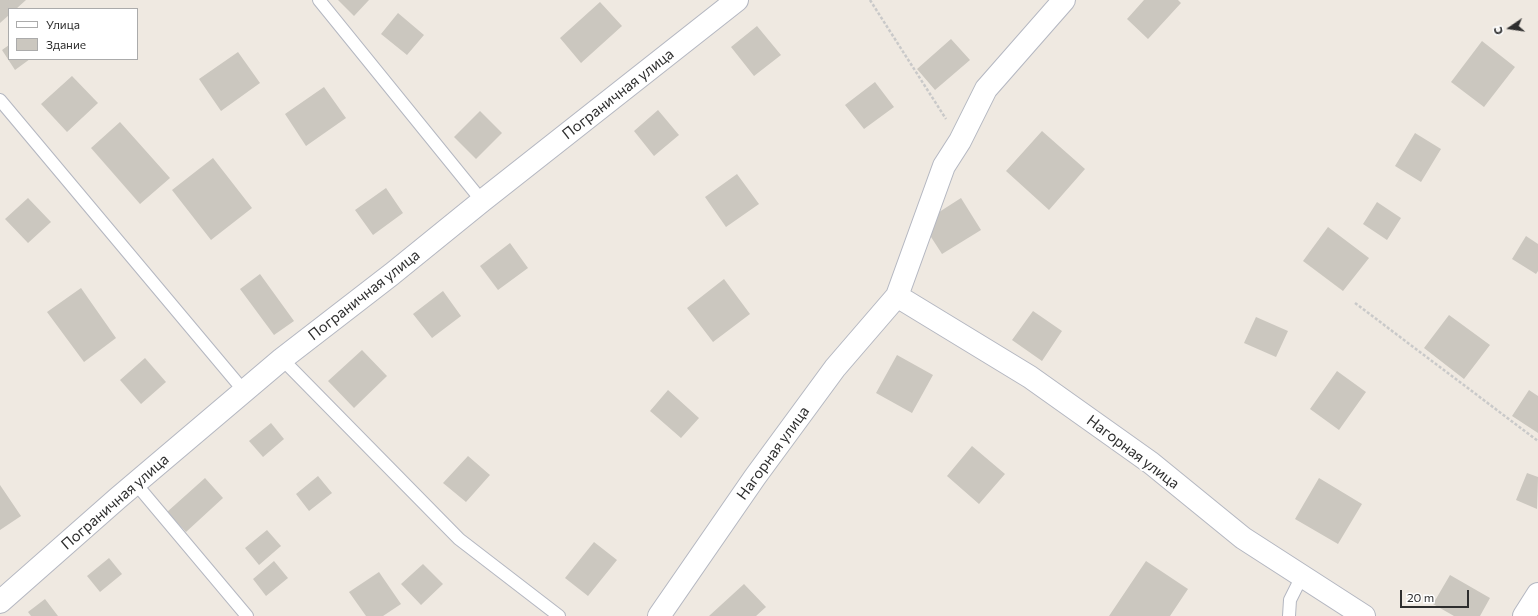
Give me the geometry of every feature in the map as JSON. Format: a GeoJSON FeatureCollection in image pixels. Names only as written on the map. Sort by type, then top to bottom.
{"type":"FeatureCollection","features":[{"type":"Feature","properties":{"kind":"street","name":"Нагорная улица"},"geometry":{"type":"LineString","coordinates":[[659,616],[755,478],[835,368],[897,296],[944,166],[960,141],[986,89],[1064,0]]}},
{"type":"Feature","properties":{"kind":"street","name":"Пограничная улица"},"geometry":{"type":"LineString","coordinates":[[0,602],[282,359],[392,274],[725,3]]}},
{"type":"Feature","properties":{"kind":"street","name":"Нагорная улица"},"geometry":{"type":"LineString","coordinates":[[897,296],[1030,377],[1151,463],[1243,538],[1364,616]]}},
{"type":"Feature","properties":{"kind":"street"},"geometry":{"type":"LineString","coordinates":[[1524,616],[1538,594]]}},
{"type":"Feature","properties":{"kind":"lane"},"geometry":{"type":"LineString","coordinates":[[319,0],[482,201]]}},
{"type":"Feature","properties":{"kind":"lane"},"geometry":{"type":"LineString","coordinates":[[0,100],[244,391]]}},
{"type":"Feature","properties":{"kind":"lane"},"geometry":{"type":"LineString","coordinates":[[282,359],[459,539],[559,616]]}},
{"type":"Feature","properties":{"kind":"lane"},"geometry":{"type":"LineString","coordinates":[[136,484],[247,616]]}},
{"type":"Feature","properties":{"kind":"lane"},"geometry":{"type":"LineString","coordinates":[[1289,616],[1290,600],[1302,576]]}},
{"type":"Feature","properties":{"kind":"path"},"geometry":{"type":"LineString","coordinates":[[870,0],[960,141]]}},
{"type":"Feature","properties":{"kind":"path"},"geometry":{"type":"LineString","coordinates":[[1355,303],[1538,442]]}},
{"type":"Feature","properties":{"kind":"building"},"geometry":{"type":"Polygon","coordinates":[[[0,0],[26,0],[17,8],[8,8],[8,16],[0,23],[0,0]]]}},
{"type":"Feature","properties":{"kind":"building"},"geometry":{"type":"Polygon","coordinates":[[[338,0],[369,0],[354,16],[338,0]]]}},
{"type":"Feature","properties":{"kind":"building"},"geometry":{"type":"Polygon","coordinates":[[[1144,0],[1178,0],[1181,3],[1148,39],[1127,19],[1144,0]]]}},
{"type":"Feature","properties":{"kind":"building"},"geometry":{"type":"Polygon","coordinates":[[[600,2],[622,26],[581,63],[560,38],[600,2]]]}},
{"type":"Feature","properties":{"kind":"building"},"geometry":{"type":"Polygon","coordinates":[[[398,13],[424,35],[407,55],[381,34],[398,13]]]}},
{"type":"Feature","properties":{"kind":"building"},"geometry":{"type":"Polygon","coordinates":[[[757,26],[781,55],[754,76],[731,47],[757,26]]]}},
{"type":"Feature","properties":{"kind":"building"},"geometry":{"type":"Polygon","coordinates":[[[951,39],[970,60],[935,90],[917,69],[951,39]]]}},
{"type":"Feature","properties":{"kind":"building"},"geometry":{"type":"Polygon","coordinates":[[[1482,41],[1515,67],[1484,107],[1451,82],[1482,41]]]}},
{"type":"Feature","properties":{"kind":"building"},"geometry":{"type":"Polygon","coordinates":[[[8,46],[8,59],[2,50],[8,46]]]}},
{"type":"Feature","properties":{"kind":"building"},"geometry":{"type":"Polygon","coordinates":[[[238,52],[260,83],[221,111],[199,79],[238,52]]]}},
{"type":"Feature","properties":{"kind":"building"},"geometry":{"type":"Polygon","coordinates":[[[8,60],[29,60],[15,70],[8,60]]]}},
{"type":"Feature","properties":{"kind":"building"},"geometry":{"type":"Polygon","coordinates":[[[72,76],[98,103],[67,132],[41,104],[72,76]]]}},
{"type":"Feature","properties":{"kind":"building"},"geometry":{"type":"Polygon","coordinates":[[[875,82],[894,107],[864,129],[845,105],[875,82]]]}},
{"type":"Feature","properties":{"kind":"building"},"geometry":{"type":"Polygon","coordinates":[[[324,87],[346,118],[306,146],[285,114],[324,87]]]}},
{"type":"Feature","properties":{"kind":"building"},"geometry":{"type":"Polygon","coordinates":[[[658,110],[679,135],[654,156],[634,131],[658,110]]]}},
{"type":"Feature","properties":{"kind":"building"},"geometry":{"type":"Polygon","coordinates":[[[480,111],[502,133],[476,159],[454,137],[480,111]]]}},
{"type":"Feature","properties":{"kind":"building"},"geometry":{"type":"Polygon","coordinates":[[[120,122],[170,178],[140,204],[91,148],[120,122]]]}},
{"type":"Feature","properties":{"kind":"building"},"geometry":{"type":"Polygon","coordinates":[[[1042,131],[1085,169],[1049,210],[1006,171],[1042,131]]]}},
{"type":"Feature","properties":{"kind":"building"},"geometry":{"type":"Polygon","coordinates":[[[1415,133],[1441,149],[1421,182],[1395,166],[1415,133]]]}},
{"type":"Feature","properties":{"kind":"building"},"geometry":{"type":"Polygon","coordinates":[[[213,158],[252,208],[211,240],[172,190],[213,158]]]}},
{"type":"Feature","properties":{"kind":"building"},"geometry":{"type":"Polygon","coordinates":[[[737,174],[759,204],[726,227],[705,197],[737,174]]]}},
{"type":"Feature","properties":{"kind":"building"},"geometry":{"type":"Polygon","coordinates":[[[386,188],[403,213],[373,235],[355,210],[386,188]]]}},
{"type":"Feature","properties":{"kind":"building"},"geometry":{"type":"Polygon","coordinates":[[[28,198],[51,222],[28,243],[5,219],[28,198]]]}},
{"type":"Feature","properties":{"kind":"building"},"geometry":{"type":"Polygon","coordinates":[[[961,198],[981,230],[942,254],[922,223],[961,198]]]}},
{"type":"Feature","properties":{"kind":"building"},"geometry":{"type":"Polygon","coordinates":[[[1377,202],[1401,218],[1387,240],[1363,224],[1377,202]]]}},
{"type":"Feature","properties":{"kind":"building"},"geometry":{"type":"Polygon","coordinates":[[[1328,227],[1369,258],[1343,291],[1303,261],[1328,227]]]}},
{"type":"Feature","properties":{"kind":"building"},"geometry":{"type":"Polygon","coordinates":[[[1526,236],[1538,244],[1538,271],[1536,274],[1512,259],[1526,236]]]}},
{"type":"Feature","properties":{"kind":"building"},"geometry":{"type":"Polygon","coordinates":[[[510,243],[528,268],[498,290],[480,266],[510,243]]]}},
{"type":"Feature","properties":{"kind":"building"},"geometry":{"type":"Polygon","coordinates":[[[260,274],[294,321],[274,335],[240,289],[260,274]]]}},
{"type":"Feature","properties":{"kind":"building"},"geometry":{"type":"Polygon","coordinates":[[[724,279],[750,314],[713,342],[687,308],[724,279]]]}},
{"type":"Feature","properties":{"kind":"building"},"geometry":{"type":"Polygon","coordinates":[[[81,288],[116,338],[84,362],[47,312],[81,288]]]}},
{"type":"Feature","properties":{"kind":"building"},"geometry":{"type":"Polygon","coordinates":[[[443,291],[461,316],[432,338],[413,314],[443,291]]]}},
{"type":"Feature","properties":{"kind":"building"},"geometry":{"type":"Polygon","coordinates":[[[1033,311],[1062,331],[1042,361],[1012,340],[1033,311]]]}},
{"type":"Feature","properties":{"kind":"building"},"geometry":{"type":"Polygon","coordinates":[[[1449,315],[1490,345],[1464,379],[1424,348],[1449,315]]]}},
{"type":"Feature","properties":{"kind":"building"},"geometry":{"type":"Polygon","coordinates":[[[1256,317],[1288,331],[1276,357],[1244,343],[1256,317]]]}},
{"type":"Feature","properties":{"kind":"building"},"geometry":{"type":"Polygon","coordinates":[[[362,350],[387,376],[354,408],[328,381],[362,350]]]}},
{"type":"Feature","properties":{"kind":"building"},"geometry":{"type":"Polygon","coordinates":[[[897,355],[933,375],[912,413],[876,393],[897,355]]]}},
{"type":"Feature","properties":{"kind":"building"},"geometry":{"type":"Polygon","coordinates":[[[145,358],[166,382],[141,404],[120,380],[145,358]]]}},
{"type":"Feature","properties":{"kind":"building"},"geometry":{"type":"Polygon","coordinates":[[[1337,371],[1366,392],[1339,430],[1310,409],[1337,371]]]}},
{"type":"Feature","properties":{"kind":"building"},"geometry":{"type":"Polygon","coordinates":[[[668,390],[699,418],[681,438],[650,411],[668,390]]]}},
{"type":"Feature","properties":{"kind":"building"},"geometry":{"type":"Polygon","coordinates":[[[1529,390],[1538,396],[1538,433],[1512,416],[1529,390]]]}},
{"type":"Feature","properties":{"kind":"building"},"geometry":{"type":"Polygon","coordinates":[[[271,423],[284,439],[263,457],[249,441],[271,423]]]}},
{"type":"Feature","properties":{"kind":"building"},"geometry":{"type":"Polygon","coordinates":[[[972,446],[1005,474],[979,504],[947,476],[972,446]]]}},
{"type":"Feature","properties":{"kind":"building"},"geometry":{"type":"Polygon","coordinates":[[[468,456],[490,475],[466,502],[443,483],[468,456]]]}},
{"type":"Feature","properties":{"kind":"building"},"geometry":{"type":"Polygon","coordinates":[[[1527,473],[1538,477],[1537,509],[1516,500],[1527,473]]]}},
{"type":"Feature","properties":{"kind":"building"},"geometry":{"type":"Polygon","coordinates":[[[318,476],[332,493],[309,511],[296,494],[318,476]]]}},
{"type":"Feature","properties":{"kind":"building"},"geometry":{"type":"Polygon","coordinates":[[[205,478],[223,498],[186,532],[167,512],[205,478]]]}},
{"type":"Feature","properties":{"kind":"building"},"geometry":{"type":"Polygon","coordinates":[[[1319,478],[1362,504],[1338,544],[1295,519],[1319,478]]]}},
{"type":"Feature","properties":{"kind":"building"},"geometry":{"type":"Polygon","coordinates":[[[0,485],[21,516],[0,530],[0,485]]]}},
{"type":"Feature","properties":{"kind":"building"},"geometry":{"type":"Polygon","coordinates":[[[267,530],[281,546],[259,565],[245,548],[267,530]]]}},
{"type":"Feature","properties":{"kind":"building"},"geometry":{"type":"Polygon","coordinates":[[[594,542],[617,560],[588,596],[565,578],[594,542]]]}},
{"type":"Feature","properties":{"kind":"building"},"geometry":{"type":"Polygon","coordinates":[[[109,558],[122,574],[100,592],[87,576],[109,558]]]}},
{"type":"Feature","properties":{"kind":"building"},"geometry":{"type":"Polygon","coordinates":[[[274,561],[288,578],[266,596],[253,579],[274,561]]]}},
{"type":"Feature","properties":{"kind":"building"},"geometry":{"type":"Polygon","coordinates":[[[1146,561],[1188,589],[1170,616],[1109,616],[1146,561]]]}},
{"type":"Feature","properties":{"kind":"building"},"geometry":{"type":"Polygon","coordinates":[[[423,564],[443,584],[421,605],[401,584],[423,564]]]}},
{"type":"Feature","properties":{"kind":"building"},"geometry":{"type":"Polygon","coordinates":[[[379,572],[401,604],[383,616],[366,616],[349,592],[379,572]]]}},
{"type":"Feature","properties":{"kind":"building"},"geometry":{"type":"Polygon","coordinates":[[[1450,575],[1490,598],[1480,616],[1454,616],[1433,604],[1450,575]]]}},
{"type":"Feature","properties":{"kind":"building"},"geometry":{"type":"Polygon","coordinates":[[[744,584],[766,607],[756,616],[709,616],[744,584]]]}},
{"type":"Feature","properties":{"kind":"building"},"geometry":{"type":"Polygon","coordinates":[[[45,599],[58,616],[31,616],[28,612],[45,599]]]}}]}
